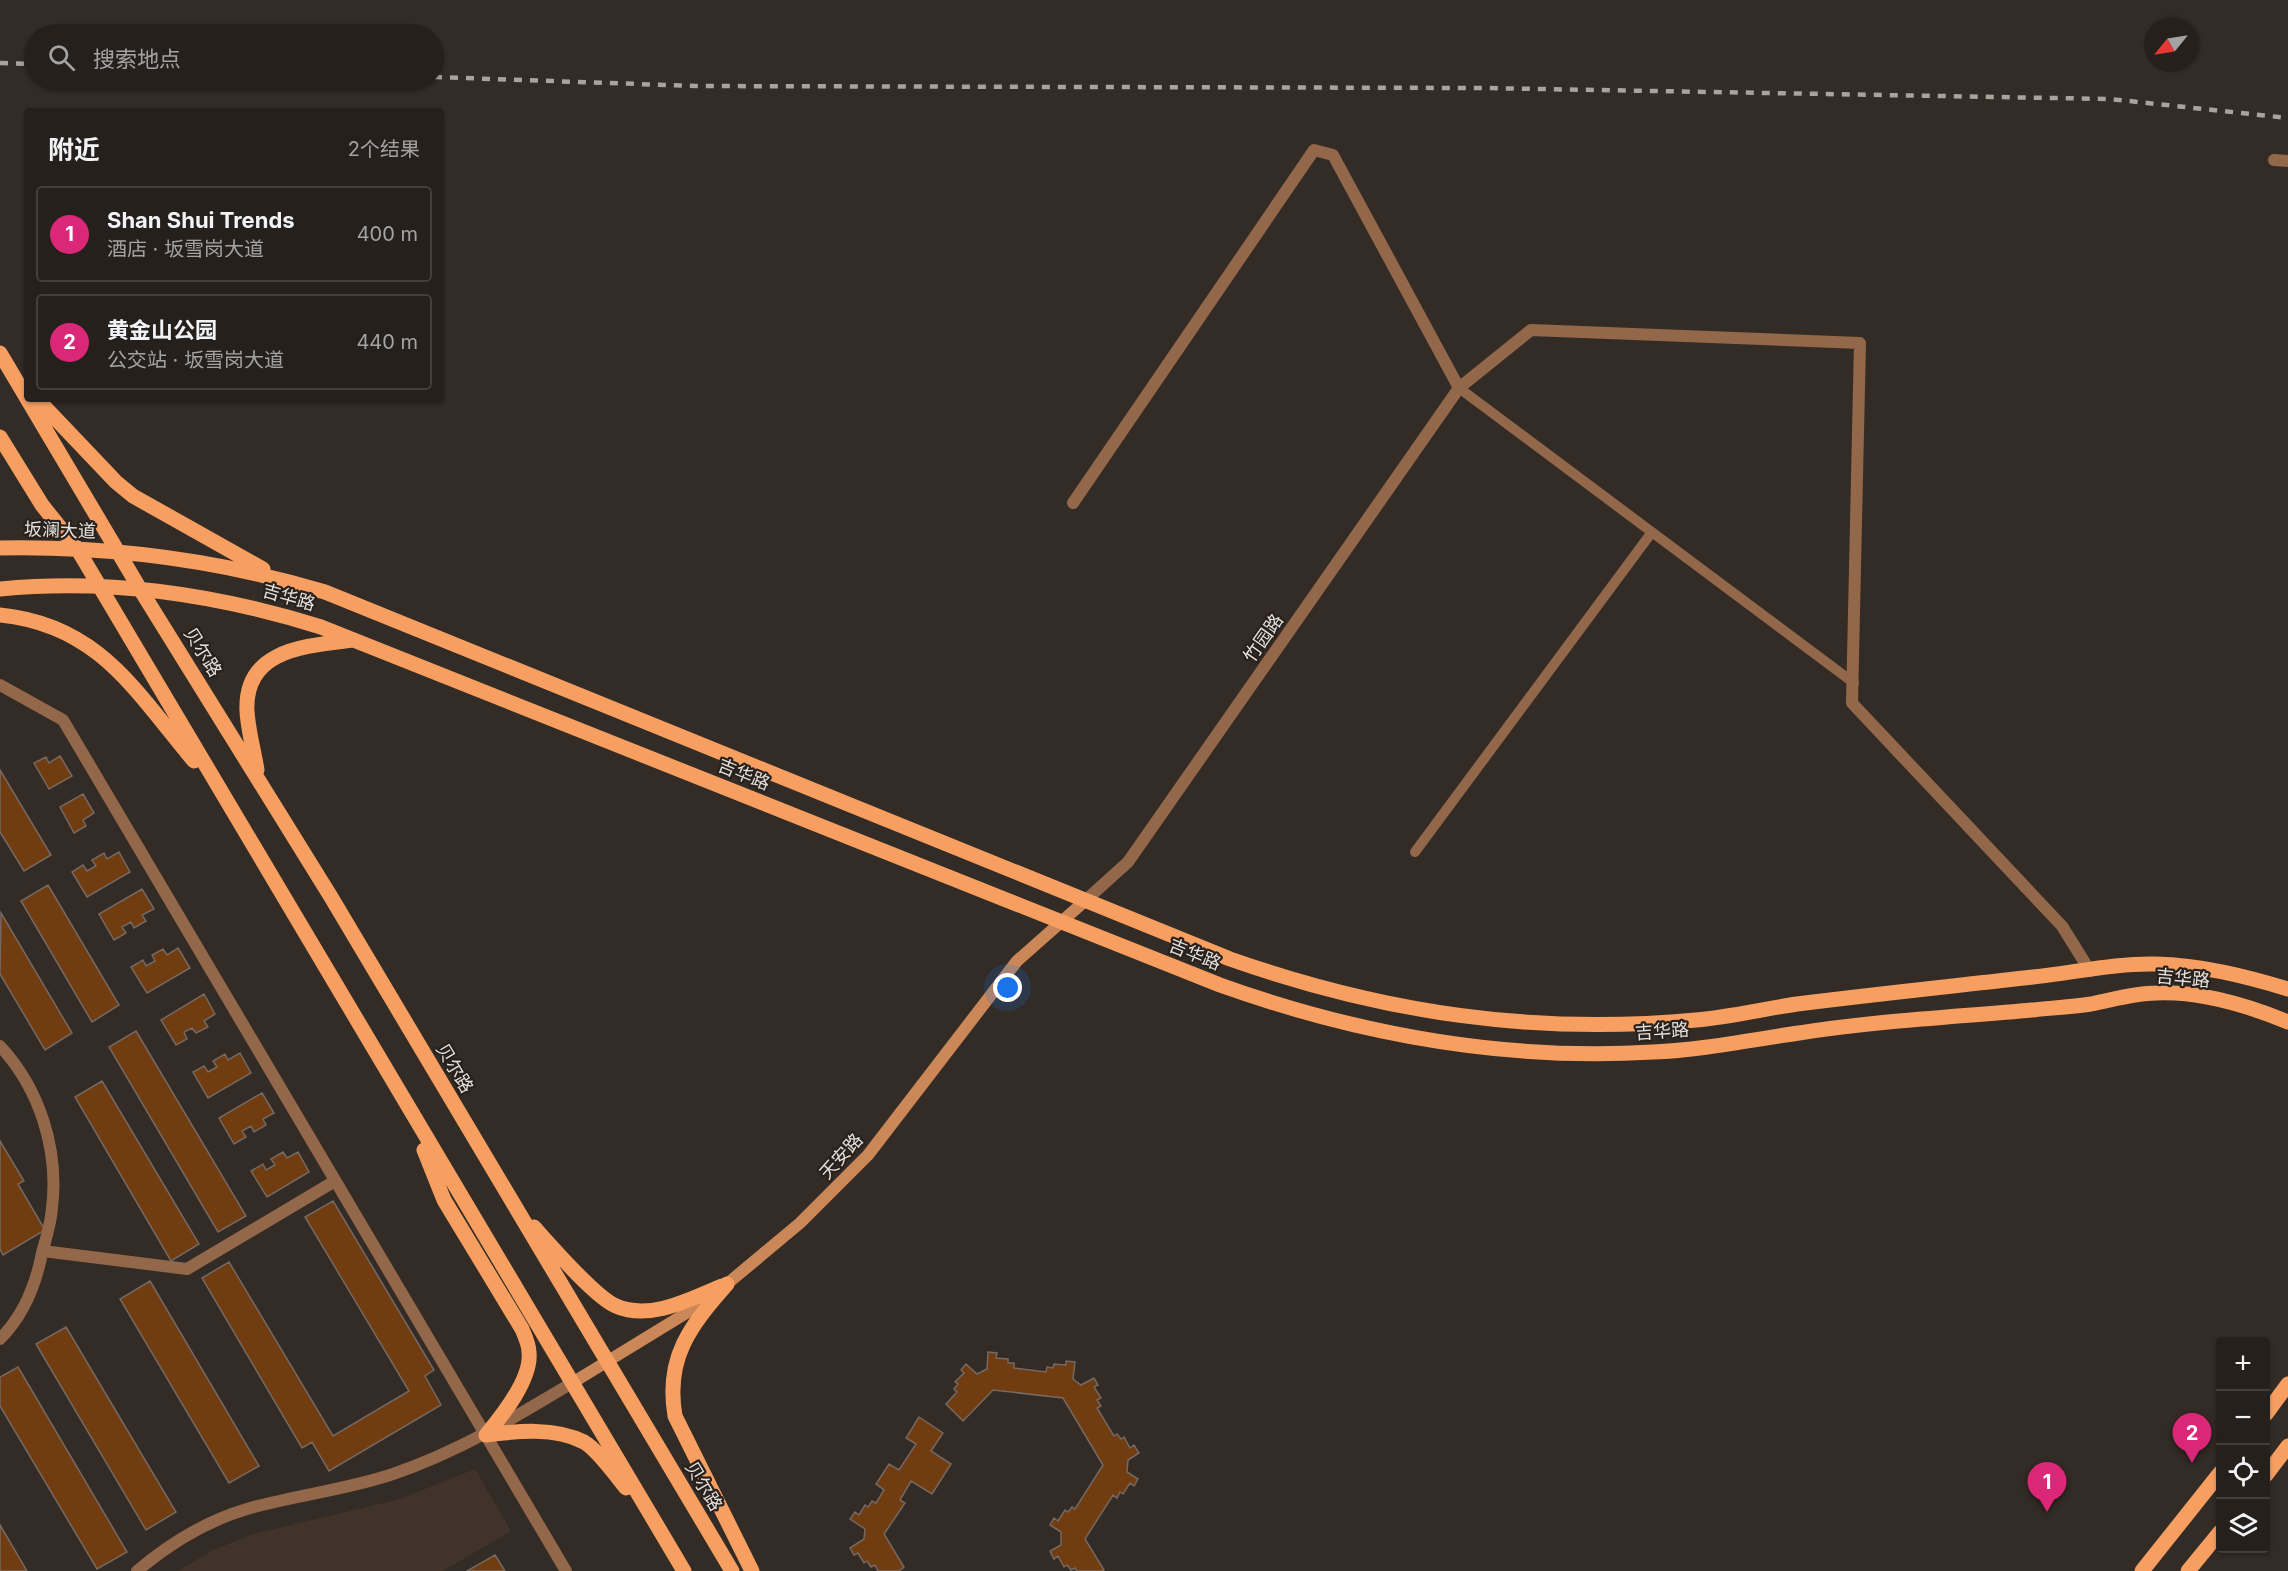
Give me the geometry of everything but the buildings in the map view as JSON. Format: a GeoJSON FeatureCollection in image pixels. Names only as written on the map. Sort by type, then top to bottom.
{"type":"FeatureCollection","features":[{"type":"Feature","properties":{"kind":"main road"},"geometry":{"type":"LineString","coordinates":[[0,353],[24,395]]}},
{"type":"Feature","properties":{"kind":"main road"},"geometry":{"type":"LineString","coordinates":[[11,373],[24,386]]}},
{"type":"Feature","properties":{"kind":"main road"},"geometry":{"type":"LineString","coordinates":[[28,402],[141,589]]}},
{"type":"Feature","properties":{"kind":"main road"},"geometry":{"type":"LineString","coordinates":[[40,402],[116,482],[133,496],[281,579]]}},
{"type":"Feature","properties":{"kind":"main road"},"geometry":{"type":"LineString","coordinates":[[0,437],[42,505],[78,550],[684,1571]]}},
{"type":"Feature","properties":{"kind":"main road","name":"坂澜大道"},"geometry":{"type":"LineString","coordinates":[[0,548],[119,552],[217,564],[281,579]]}},
{"type":"Feature","properties":{"kind":"main road","name":"吉华路"},"geometry":{"type":"LineString","coordinates":[[281,579],[367,608],[1230,959],[1321,989],[1414,1010],[1509,1022],[1605,1025],[1700,1020],[1795,1004],[2156,964],[2229,972],[2288,989]]}},
{"type":"Feature","properties":{"kind":"main road"},"geometry":{"type":"LineString","coordinates":[[0,589],[99,585]]}},
{"type":"Feature","properties":{"kind":"main road","name":"吉华路"},"geometry":{"type":"LineString","coordinates":[[99,585],[141,589],[250,606],[356,640],[1220,985],[1314,1016],[1409,1038],[1507,1051],[1605,1054],[1703,1048],[1800,1032],[2086,1005],[2156,993],[2195,996],[2262,1011],[2288,1022]]}},
{"type":"Feature","properties":{"kind":"main road","name":"贝尔路"},"geometry":{"type":"LineString","coordinates":[[141,589],[258,779],[732,1571]]}},
{"type":"Feature","properties":{"kind":"main road"},"geometry":{"type":"LineString","coordinates":[[0,615],[54,626],[102,654],[224,796]]}},
{"type":"Feature","properties":{"kind":"main road"},"geometry":{"type":"LineString","coordinates":[[258,779],[247,711],[250,690],[260,671],[275,657],[294,648],[356,640]]}},
{"type":"Feature","properties":{"kind":"main road"},"geometry":{"type":"LineString","coordinates":[[408,1108],[444,1200],[522,1329],[530,1353],[520,1389],[507,1411],[486,1435]]}},
{"type":"Feature","properties":{"kind":"main road"},"geometry":{"type":"LineString","coordinates":[[512,1202],[588,1284],[616,1306],[660,1309],[679,1305],[727,1284]]}},
{"type":"Feature","properties":{"kind":"main road"},"geometry":{"type":"LineString","coordinates":[[727,1284],[697,1317],[684,1341],[676,1359],[670,1391],[675,1416],[752,1571]]}},
{"type":"Feature","properties":{"kind":"main road"},"geometry":{"type":"LineString","coordinates":[[2270,1407],[2288,1384]]}},
{"type":"Feature","properties":{"kind":"main road"},"geometry":{"type":"LineString","coordinates":[[486,1435],[523,1431],[554,1434],[585,1443],[611,1470],[664,1538]]}},
{"type":"Feature","properties":{"kind":"main road"},"geometry":{"type":"LineString","coordinates":[[2270,1469],[2288,1446]]}},
{"type":"Feature","properties":{"kind":"main road"},"geometry":{"type":"LineString","coordinates":[[2142,1571],[2216,1478]]}},
{"type":"Feature","properties":{"kind":"main road"},"geometry":{"type":"LineString","coordinates":[[2188,1571],[2216,1537]]}},
{"type":"Feature","properties":{"kind":"street"},"geometry":{"type":"LineString","coordinates":[[1073,502],[1314,150],[1333,155],[1459,388]]}},
{"type":"Feature","properties":{"kind":"street"},"geometry":{"type":"LineString","coordinates":[[2274,160],[2288,161]]}},
{"type":"Feature","properties":{"kind":"street","name":"竹园路"},"geometry":{"type":"LineString","coordinates":[[1086,900],[1128,862],[1459,388],[1531,330],[1860,343],[1854,683]]}},
{"type":"Feature","properties":{"kind":"street"},"geometry":{"type":"LineString","coordinates":[[1854,683],[1852,703],[2062,926],[2090,971]]}},
{"type":"Feature","properties":{"kind":"street"},"geometry":{"type":"LineString","coordinates":[[0,685],[63,720],[566,1571]]}},
{"type":"Feature","properties":{"kind":"street","name":"天安路"},"geometry":{"type":"LineString","coordinates":[[572,1383],[658,1332],[727,1284],[800,1223],[868,1155],[1017,961],[1086,900]]}},
{"type":"Feature","properties":{"kind":"street"},"geometry":{"type":"LineString","coordinates":[[0,1046],[28,1086],[41,1115],[50,1146],[54,1188],[38,1275],[29,1296],[0,1339]]}},
{"type":"Feature","properties":{"kind":"street"},"geometry":{"type":"LineString","coordinates":[[43,1251],[186,1269],[336,1181]]}},
{"type":"Feature","properties":{"kind":"street"},"geometry":{"type":"LineString","coordinates":[[137,1571],[160,1551],[201,1527],[245,1509],[393,1474],[486,1435],[572,1383]]}},
{"type":"Feature","properties":{"kind":"lane"},"geometry":{"type":"LineString","coordinates":[[1459,388],[1854,683]]}},
{"type":"Feature","properties":{"kind":"lane"},"geometry":{"type":"LineString","coordinates":[[1414,852],[1652,532]]}},
{"type":"Feature","properties":{"kind":"shaded area"},"geometry":{"type":"Polygon","coordinates":[[[475,1469],[511,1531],[443,1571],[178,1571],[213,1550],[253,1534],[400,1499],[475,1469]]]}},
{"type":"Feature","properties":{"kind":"railway"},"geometry":{"type":"LineString","coordinates":[[0,63],[24,64]]}},
{"type":"Feature","properties":{"kind":"railway"},"geometry":{"type":"LineString","coordinates":[[444,77],[696,86],[1483,88],[2110,99],[2288,118]]}},
{"type":"Feature","properties":{"kind":"place","name":"黄金山公园"},"geometry":{"type":"Point","coordinates":[2192,1463]}},
{"type":"Feature","properties":{"kind":"place","name":"Shan Shui Trends"},"geometry":{"type":"Point","coordinates":[2047,1512]}}]}
